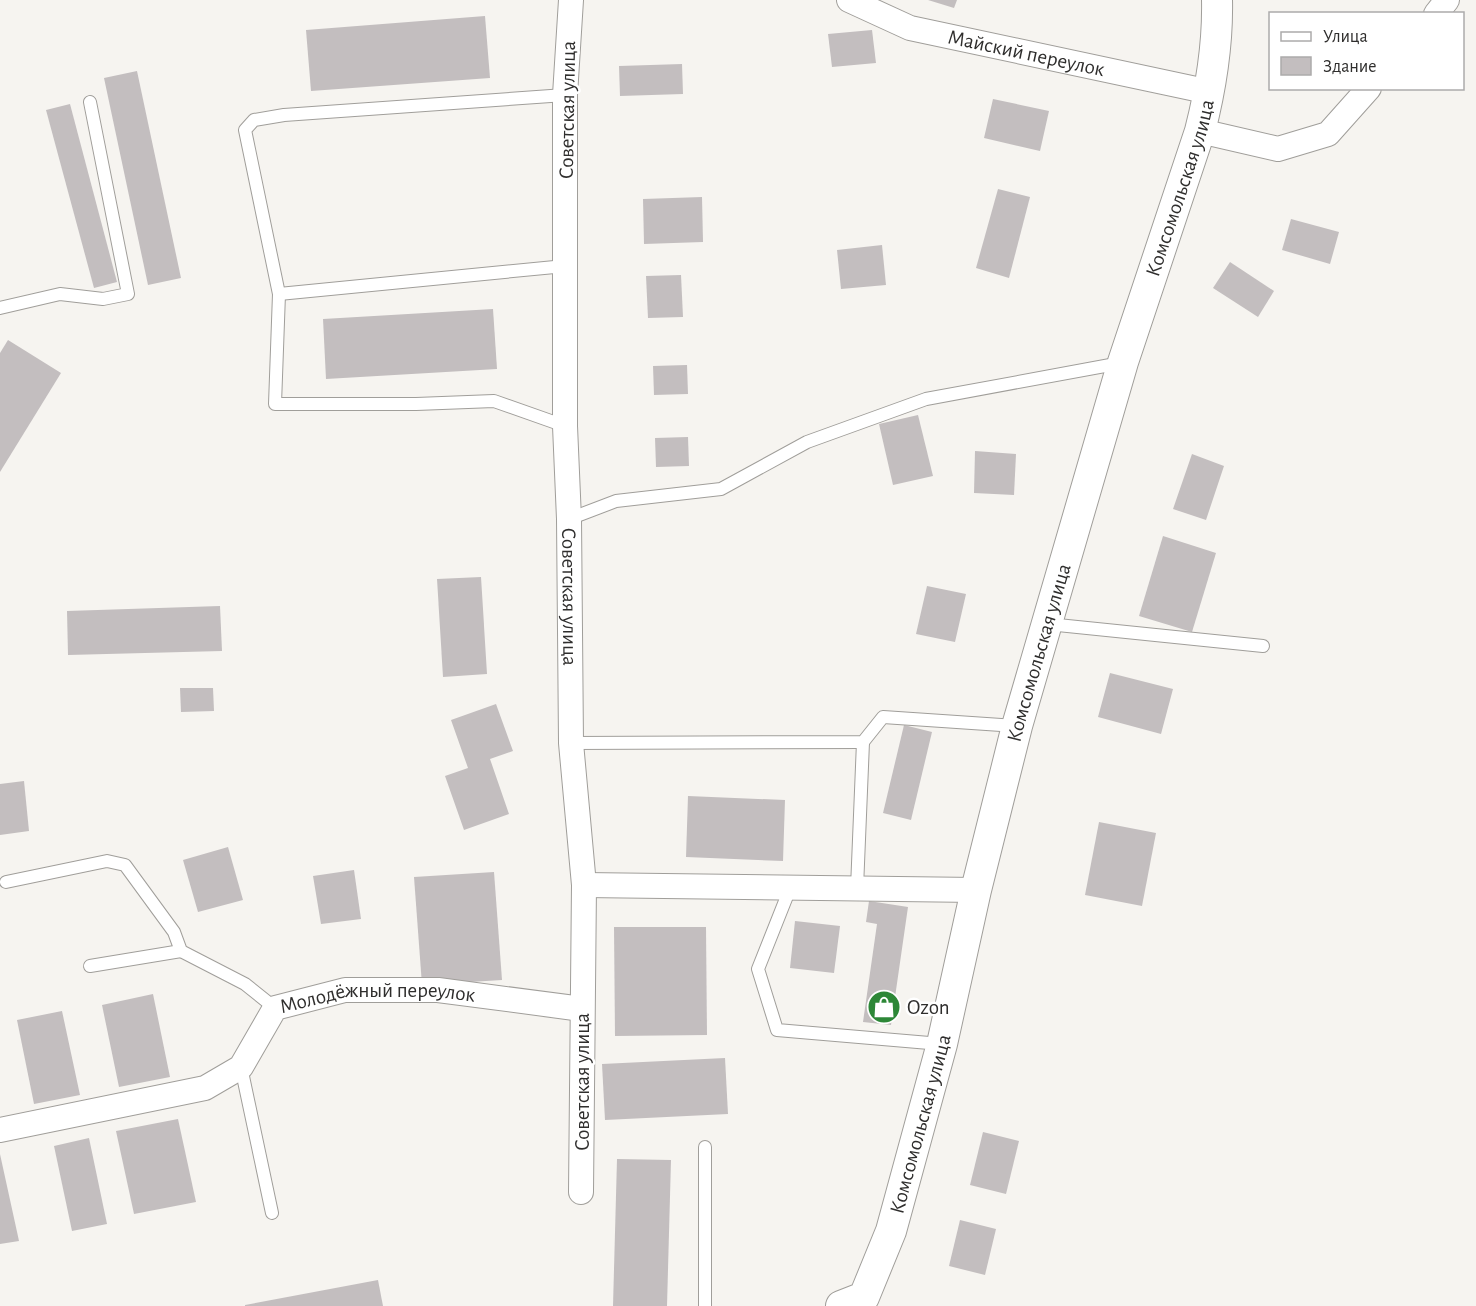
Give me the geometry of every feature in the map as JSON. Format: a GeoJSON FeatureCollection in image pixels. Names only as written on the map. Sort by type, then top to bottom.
{"type":"FeatureCollection","features":[{"type":"Feature","properties":{"kind":"street","name":"Советская улица"},"geometry":{"type":"LineString","coordinates":[[571,0],[565,95],[565,426],[569,519],[571,743],[584,885],[581,1192]]}},
{"type":"Feature","properties":{"kind":"street","name":"Майский переулок"},"geometry":{"type":"LineString","coordinates":[[849,0],[910,28],[1210,92]]}},
{"type":"Feature","properties":{"kind":"street","name":"Комсомольская улица"},"geometry":{"type":"LineString","coordinates":[[855,1303],[891,1231],[942,1044],[976,890],[1017,726],[1122,362],[1200,131],[1210,92],[1218,29],[1217,0]]}},
{"type":"Feature","properties":{"kind":"street"},"geometry":{"type":"LineString","coordinates":[[1438,12],[1447,0]]}},
{"type":"Feature","properties":{"kind":"street"},"geometry":{"type":"LineString","coordinates":[[1200,131],[1278,149],[1328,134],[1367,90]]}},
{"type":"Feature","properties":{"kind":"street"},"geometry":{"type":"LineString","coordinates":[[584,885],[976,890]]}},
{"type":"Feature","properties":{"kind":"street","name":"Молодёжный переулок"},"geometry":{"type":"LineString","coordinates":[[0,1130],[205,1088],[241,1067],[275,1008],[345,990],[438,990],[582,1009]]}},
{"type":"Feature","properties":{"kind":"lane"},"geometry":{"type":"LineString","coordinates":[[565,95],[284,115],[255,120],[244,130],[279,294],[275,404],[416,404],[494,401],[565,426]]}},
{"type":"Feature","properties":{"kind":"lane"},"geometry":{"type":"LineString","coordinates":[[0,308],[60,294],[103,299],[128,294],[90,102]]}},
{"type":"Feature","properties":{"kind":"lane"},"geometry":{"type":"LineString","coordinates":[[279,294],[565,266]]}},
{"type":"Feature","properties":{"kind":"lane"},"geometry":{"type":"LineString","coordinates":[[569,519],[616,501],[721,489],[807,442],[926,399],[1122,362]]}},
{"type":"Feature","properties":{"kind":"lane"},"geometry":{"type":"LineString","coordinates":[[1047,623],[1263,646]]}},
{"type":"Feature","properties":{"kind":"lane"},"geometry":{"type":"LineString","coordinates":[[857,888],[863,742],[883,717],[1017,726]]}},
{"type":"Feature","properties":{"kind":"lane"},"geometry":{"type":"LineString","coordinates":[[571,743],[863,742]]}},
{"type":"Feature","properties":{"kind":"lane"},"geometry":{"type":"LineString","coordinates":[[6,882],[107,861],[125,865],[174,932],[181,951]]}},
{"type":"Feature","properties":{"kind":"lane"},"geometry":{"type":"LineString","coordinates":[[791,886],[758,969],[777,1030],[942,1044]]}},
{"type":"Feature","properties":{"kind":"lane"},"geometry":{"type":"LineString","coordinates":[[90,966],[181,951],[245,984],[275,1008]]}},
{"type":"Feature","properties":{"kind":"lane"},"geometry":{"type":"LineString","coordinates":[[241,1067],[272,1213]]}},
{"type":"Feature","properties":{"kind":"lane"},"geometry":{"type":"LineString","coordinates":[[705,1147],[705,1306]]}},
{"type":"Feature","properties":{"kind":"building"},"geometry":{"type":"Polygon","coordinates":[[[928,0],[957,0],[954,8],[928,0]]]}},
{"type":"Feature","properties":{"kind":"building"},"geometry":{"type":"Polygon","coordinates":[[[485,16],[490,78],[311,91],[306,30],[485,16]]]}},
{"type":"Feature","properties":{"kind":"building"},"geometry":{"type":"Polygon","coordinates":[[[872,30],[876,63],[832,67],[828,34],[872,30]]]}},
{"type":"Feature","properties":{"kind":"building"},"geometry":{"type":"Polygon","coordinates":[[[682,64],[683,94],[620,96],[619,66],[682,64]]]}},
{"type":"Feature","properties":{"kind":"building"},"geometry":{"type":"Polygon","coordinates":[[[137,71],[181,278],[148,285],[104,78],[137,71]]]}},
{"type":"Feature","properties":{"kind":"building"},"geometry":{"type":"Polygon","coordinates":[[[993,99],[1049,111],[1040,151],[984,138],[993,99]]]}},
{"type":"Feature","properties":{"kind":"building"},"geometry":{"type":"Polygon","coordinates":[[[70,104],[117,282],[94,288],[46,110],[70,104]]]}},
{"type":"Feature","properties":{"kind":"building"},"geometry":{"type":"Polygon","coordinates":[[[998,189],[1030,197],[1009,278],[976,268],[998,189]]]}},
{"type":"Feature","properties":{"kind":"building"},"geometry":{"type":"Polygon","coordinates":[[[702,197],[703,242],[644,244],[643,199],[702,197]]]}},
{"type":"Feature","properties":{"kind":"building"},"geometry":{"type":"Polygon","coordinates":[[[1291,219],[1339,232],[1330,264],[1282,250],[1291,219]]]}},
{"type":"Feature","properties":{"kind":"building"},"geometry":{"type":"Polygon","coordinates":[[[882,245],[886,285],[841,289],[837,250],[882,245]]]}},
{"type":"Feature","properties":{"kind":"building"},"geometry":{"type":"Polygon","coordinates":[[[1230,262],[1274,291],[1258,317],[1213,288],[1230,262]]]}},
{"type":"Feature","properties":{"kind":"building"},"geometry":{"type":"Polygon","coordinates":[[[681,275],[683,317],[648,318],[646,276],[681,275]]]}},
{"type":"Feature","properties":{"kind":"building"},"geometry":{"type":"Polygon","coordinates":[[[493,309],[497,369],[326,379],[323,319],[493,309]]]}},
{"type":"Feature","properties":{"kind":"building"},"geometry":{"type":"Polygon","coordinates":[[[8,340],[61,373],[0,472],[0,353],[8,340]]]}},
{"type":"Feature","properties":{"kind":"building"},"geometry":{"type":"Polygon","coordinates":[[[687,365],[688,394],[654,395],[653,366],[687,365]]]}},
{"type":"Feature","properties":{"kind":"building"},"geometry":{"type":"Polygon","coordinates":[[[918,415],[933,476],[893,485],[879,424],[918,415]]]}},
{"type":"Feature","properties":{"kind":"building"},"geometry":{"type":"Polygon","coordinates":[[[688,437],[689,466],[656,467],[655,438],[688,437]]]}},
{"type":"Feature","properties":{"kind":"building"},"geometry":{"type":"Polygon","coordinates":[[[975,451],[1016,454],[1014,495],[974,493],[975,451]]]}},
{"type":"Feature","properties":{"kind":"building"},"geometry":{"type":"Polygon","coordinates":[[[1192,454],[1224,466],[1206,520],[1173,509],[1192,454]]]}},
{"type":"Feature","properties":{"kind":"building"},"geometry":{"type":"Polygon","coordinates":[[[1163,536],[1216,553],[1192,632],[1139,616],[1163,536]]]}},
{"type":"Feature","properties":{"kind":"building"},"geometry":{"type":"Polygon","coordinates":[[[481,577],[487,674],[443,677],[437,579],[481,577]]]}},
{"type":"Feature","properties":{"kind":"building"},"geometry":{"type":"Polygon","coordinates":[[[927,586],[966,594],[955,642],[916,634],[927,586]]]}},
{"type":"Feature","properties":{"kind":"building"},"geometry":{"type":"Polygon","coordinates":[[[220,606],[222,651],[68,655],[67,611],[220,606]]]}},
{"type":"Feature","properties":{"kind":"building"},"geometry":{"type":"Polygon","coordinates":[[[1110,673],[1173,689],[1161,734],[1098,717],[1110,673]]]}},
{"type":"Feature","properties":{"kind":"building"},"geometry":{"type":"Polygon","coordinates":[[[180,688],[213,688],[214,711],[181,712],[180,688]]]}},
{"type":"Feature","properties":{"kind":"building"},"geometry":{"type":"Polygon","coordinates":[[[496,704],[513,751],[490,759],[509,814],[464,830],[445,776],[468,768],[451,720],[496,704]]]}},
{"type":"Feature","properties":{"kind":"building"},"geometry":{"type":"Polygon","coordinates":[[[904,725],[932,732],[911,820],[883,813],[904,725]]]}},
{"type":"Feature","properties":{"kind":"building"},"geometry":{"type":"Polygon","coordinates":[[[24,781],[29,831],[0,835],[0,784],[24,781]]]}},
{"type":"Feature","properties":{"kind":"building"},"geometry":{"type":"Polygon","coordinates":[[[688,796],[785,800],[783,861],[686,857],[688,796]]]}},
{"type":"Feature","properties":{"kind":"building"},"geometry":{"type":"Polygon","coordinates":[[[1099,822],[1156,833],[1142,906],[1085,895],[1099,822]]]}},
{"type":"Feature","properties":{"kind":"building"},"geometry":{"type":"Polygon","coordinates":[[[228,847],[243,900],[198,912],[183,860],[228,847]]]}},
{"type":"Feature","properties":{"kind":"building"},"geometry":{"type":"Polygon","coordinates":[[[354,870],[361,919],[321,924],[313,876],[354,870]]]}},
{"type":"Feature","properties":{"kind":"building"},"geometry":{"type":"Polygon","coordinates":[[[494,872],[502,980],[422,985],[414,877],[494,872]]]}},
{"type":"Feature","properties":{"kind":"building"},"geometry":{"type":"Polygon","coordinates":[[[869,901],[908,907],[891,1025],[863,1022],[877,924],[866,922],[869,901]]]}},
{"type":"Feature","properties":{"kind":"building"},"geometry":{"type":"Polygon","coordinates":[[[795,921],[840,926],[834,973],[790,968],[795,921]]]}},
{"type":"Feature","properties":{"kind":"building"},"geometry":{"type":"Polygon","coordinates":[[[614,927],[706,927],[707,1035],[615,1036],[614,927]]]}},
{"type":"Feature","properties":{"kind":"building"},"geometry":{"type":"Polygon","coordinates":[[[153,994],[170,1077],[119,1087],[102,1005],[153,994]]]}},
{"type":"Feature","properties":{"kind":"building"},"geometry":{"type":"Polygon","coordinates":[[[62,1011],[80,1095],[34,1104],[17,1020],[62,1011]]]}},
{"type":"Feature","properties":{"kind":"building"},"geometry":{"type":"Polygon","coordinates":[[[725,1058],[728,1114],[605,1120],[602,1064],[725,1058]]]}},
{"type":"Feature","properties":{"kind":"building"},"geometry":{"type":"Polygon","coordinates":[[[178,1119],[196,1202],[134,1214],[116,1131],[178,1119]]]}},
{"type":"Feature","properties":{"kind":"building"},"geometry":{"type":"Polygon","coordinates":[[[983,1132],[1019,1141],[1006,1194],[970,1185],[983,1132]]]}},
{"type":"Feature","properties":{"kind":"building"},"geometry":{"type":"Polygon","coordinates":[[[89,1138],[107,1224],[72,1231],[54,1146],[89,1138]]]}},
{"type":"Feature","properties":{"kind":"building"},"geometry":{"type":"Polygon","coordinates":[[[0,1154],[19,1241],[0,1244],[0,1154]]]}},
{"type":"Feature","properties":{"kind":"building"},"geometry":{"type":"Polygon","coordinates":[[[617,1159],[671,1160],[667,1306],[613,1306],[617,1159]]]}},
{"type":"Feature","properties":{"kind":"building"},"geometry":{"type":"Polygon","coordinates":[[[960,1220],[996,1229],[985,1275],[949,1266],[960,1220]]]}},
{"type":"Feature","properties":{"kind":"building"},"geometry":{"type":"Polygon","coordinates":[[[378,1280],[383,1306],[245,1306],[245,1305],[378,1280]]]}},
{"type":"Feature","properties":{"kind":"place","name":"Ozon"},"geometry":{"type":"Point","coordinates":[884,1007]}}]}
